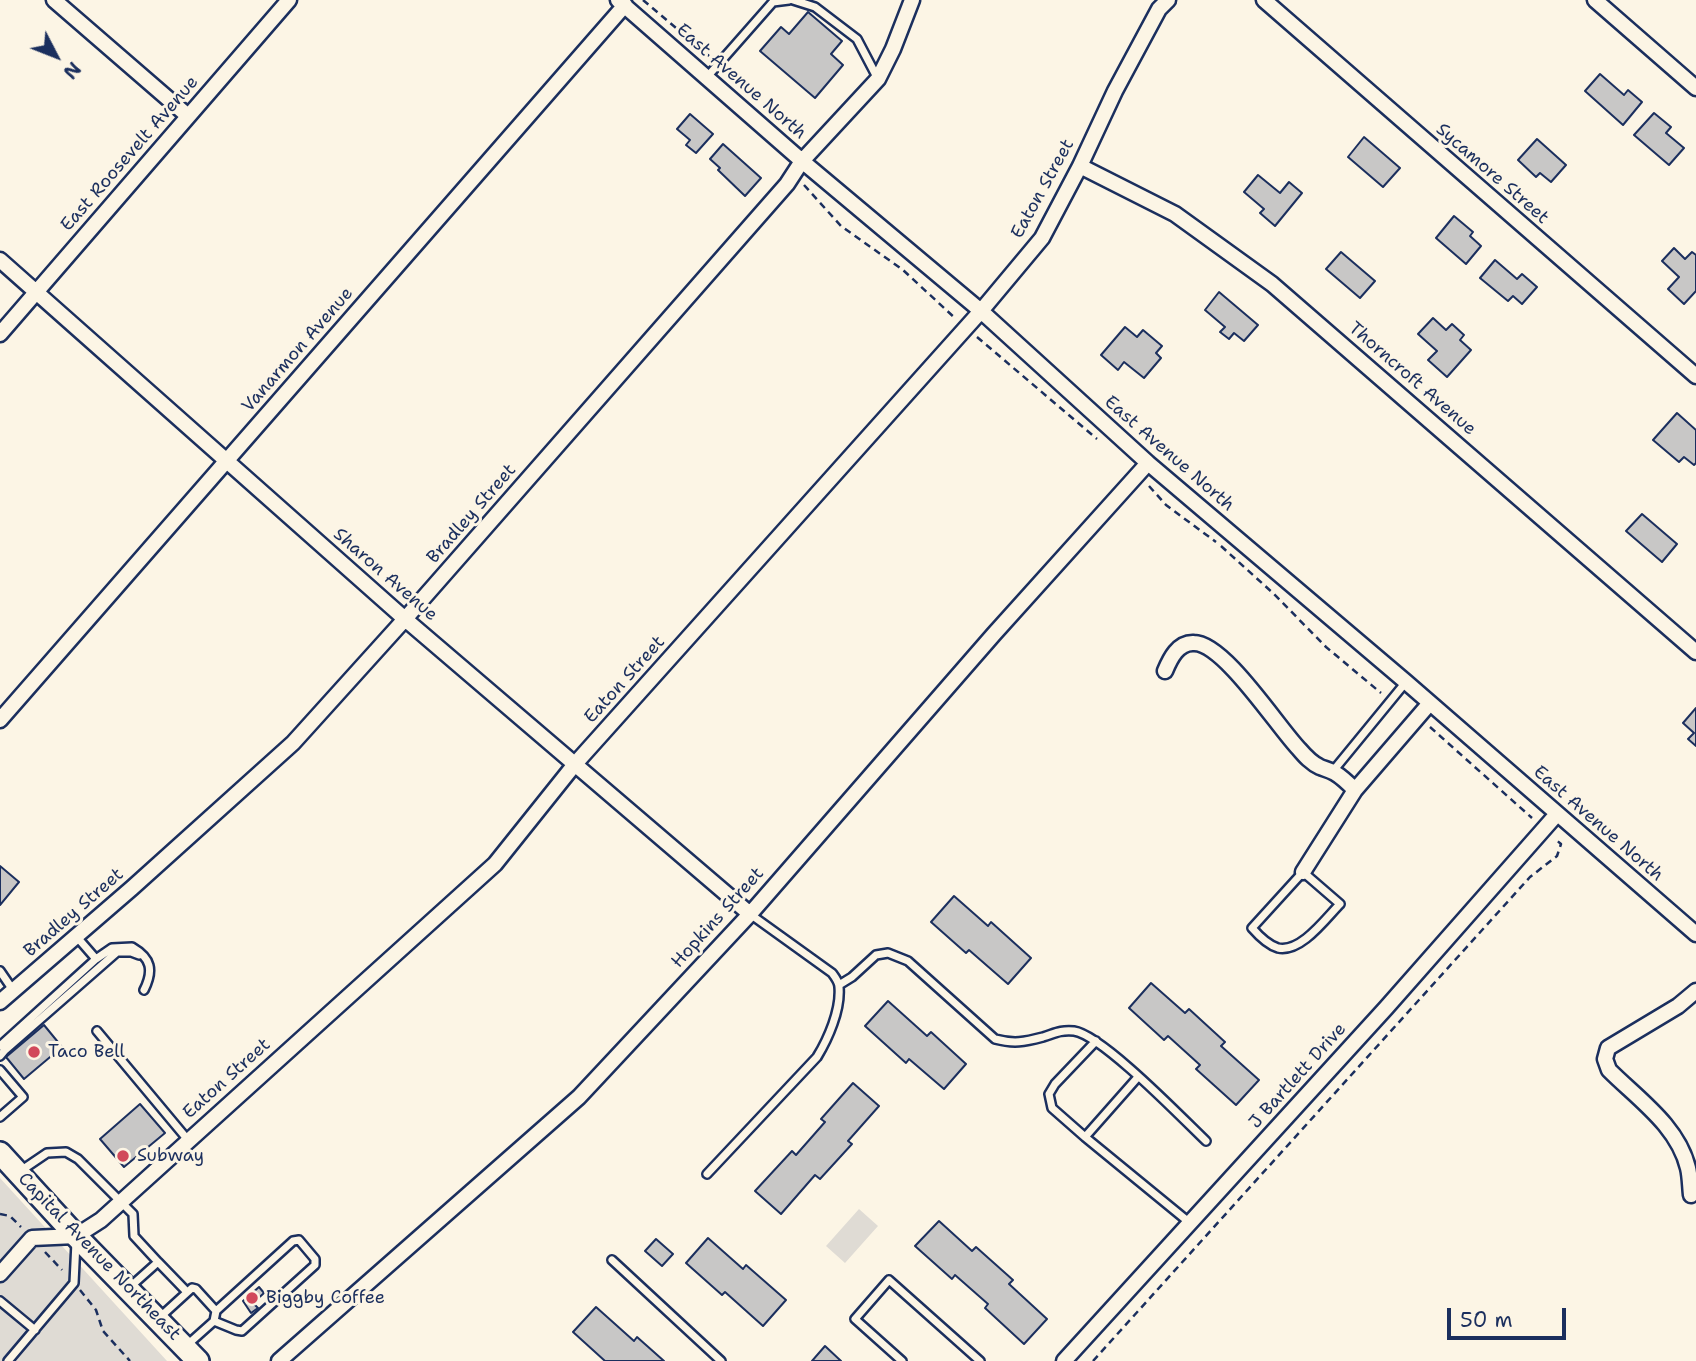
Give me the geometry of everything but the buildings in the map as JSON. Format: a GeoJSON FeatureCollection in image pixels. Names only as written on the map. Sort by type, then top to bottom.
{"type":"FeatureCollection","features":[{"type":"Feature","properties":{"kind":"main road","name":"Capital Avenue Northeast"},"geometry":{"type":"LineString","coordinates":[[0,1153],[191,1354]]}},
{"type":"Feature","properties":{"kind":"street"},"geometry":{"type":"LineString","coordinates":[[54,0],[188,116]]}},
{"type":"Feature","properties":{"kind":"street","name":"East Roosevelt Avenue"},"geometry":{"type":"LineString","coordinates":[[0,334],[289,0]]}},
{"type":"Feature","properties":{"kind":"street","name":"Bradley Street"},"geometry":{"type":"LineString","coordinates":[[0,1002],[293,743],[787,184],[802,161],[878,79],[912,0]]}},
{"type":"Feature","properties":{"kind":"street","name":"Eaton Street"},"geometry":{"type":"LineString","coordinates":[[76,1236],[101,1220],[495,864],[575,764],[981,311],[1042,238],[1115,91],[1159,9],[1168,0]]}},
{"type":"Feature","properties":{"kind":"street","name":"Sycamore Street"},"geometry":{"type":"LineString","coordinates":[[1264,0],[1696,376]]}},
{"type":"Feature","properties":{"kind":"street"},"geometry":{"type":"LineString","coordinates":[[1595,0],[1696,88]]}},
{"type":"Feature","properties":{"kind":"street","name":"East Avenue North"},"geometry":{"type":"LineString","coordinates":[[622,3],[802,161],[981,311],[1148,463],[1696,934]]}},
{"type":"Feature","properties":{"kind":"street","name":"Vanarmon Avenue"},"geometry":{"type":"LineString","coordinates":[[0,720],[622,3]]}},
{"type":"Feature","properties":{"kind":"street","name":"Thorncroft Avenue"},"geometry":{"type":"LineString","coordinates":[[1080,166],[1175,214],[1272,284],[1696,652]]}},
{"type":"Feature","properties":{"kind":"street","name":"Sharon Avenue"},"geometry":{"type":"LineString","coordinates":[[0,260],[405,619],[750,914]]}},
{"type":"Feature","properties":{"kind":"street","name":"Hopkins Street"},"geometry":{"type":"LineString","coordinates":[[279,1361],[579,1097],[750,914],[1148,463]]}},
{"type":"Feature","properties":{"kind":"street"},"geometry":{"type":"LineString","coordinates":[[1164,671],[1177,650],[1184,645],[1193,642],[1213,651],[1233,669],[1307,758],[1316,765],[1333,771],[1355,790]]}},
{"type":"Feature","properties":{"kind":"street"},"geometry":{"type":"LineString","coordinates":[[1303,872],[1355,790],[1430,703]]}},
{"type":"Feature","properties":{"kind":"street","name":"J Bartlett Drive"},"geometry":{"type":"LineString","coordinates":[[1064,1361],[1386,1008],[1557,814]]}},
{"type":"Feature","properties":{"kind":"street"},"geometry":{"type":"LineString","coordinates":[[1691,1195],[1688,1167],[1679,1144],[1663,1121],[1609,1070],[1605,1059],[1608,1048],[1678,1006],[1696,991]]}},
{"type":"Feature","properties":{"kind":"street"},"geometry":{"type":"LineString","coordinates":[[0,1274],[32,1238],[76,1236]]}},
{"type":"Feature","properties":{"kind":"lane"},"geometry":{"type":"LineString","coordinates":[[707,77],[773,2],[791,0],[815,8],[857,39],[878,79]]}},
{"type":"Feature","properties":{"kind":"lane"},"geometry":{"type":"LineString","coordinates":[[1333,771],[1406,682]]}},
{"type":"Feature","properties":{"kind":"lane"},"geometry":{"type":"LineString","coordinates":[[1303,872],[1340,904],[1298,945],[1286,949],[1276,948],[1252,928],[1303,872]]}},
{"type":"Feature","properties":{"kind":"lane"},"geometry":{"type":"LineString","coordinates":[[707,1174],[817,1057],[828,1040],[838,1004],[839,985],[832,972],[750,914]]}},
{"type":"Feature","properties":{"kind":"lane"},"geometry":{"type":"LineString","coordinates":[[76,936],[96,959]]}},
{"type":"Feature","properties":{"kind":"lane"},"geometry":{"type":"LineString","coordinates":[[0,1046],[96,959],[112,948],[132,947],[146,957],[150,973],[144,989]]}},
{"type":"Feature","properties":{"kind":"lane"},"geometry":{"type":"LineString","coordinates":[[0,1056],[117,952],[131,952],[146,957]]}},
{"type":"Feature","properties":{"kind":"lane"},"geometry":{"type":"LineString","coordinates":[[839,985],[876,955],[888,953],[908,961],[995,1039],[1010,1043],[1045,1037],[1061,1030],[1079,1032],[1117,1057],[1206,1141]]}},
{"type":"Feature","properties":{"kind":"lane"},"geometry":{"type":"LineString","coordinates":[[0,971],[14,990]]}},
{"type":"Feature","properties":{"kind":"lane"},"geometry":{"type":"LineString","coordinates":[[97,1031],[188,1140]]}},
{"type":"Feature","properties":{"kind":"lane"},"geometry":{"type":"LineString","coordinates":[[1096,1041],[1055,1084],[1049,1094],[1052,1108],[1190,1223]]}},
{"type":"Feature","properties":{"kind":"lane"},"geometry":{"type":"LineString","coordinates":[[0,1070],[23,1097],[0,1117]]}},
{"type":"Feature","properties":{"kind":"lane"},"geometry":{"type":"LineString","coordinates":[[1085,1137],[1138,1077]]}},
{"type":"Feature","properties":{"kind":"lane"},"geometry":{"type":"LineString","coordinates":[[18,1173],[47,1153],[65,1152],[78,1159],[133,1214],[134,1236],[187,1293]]}},
{"type":"Feature","properties":{"kind":"lane"},"geometry":{"type":"LineString","coordinates":[[8,1361],[74,1283],[76,1236]]}},
{"type":"Feature","properties":{"kind":"lane"},"geometry":{"type":"LineString","coordinates":[[191,1354],[214,1321],[216,1311],[293,1241],[299,1240],[315,1259],[315,1265],[242,1331],[214,1321]]}},
{"type":"Feature","properties":{"kind":"lane"},"geometry":{"type":"LineString","coordinates":[[612,1260],[721,1361]]}},
{"type":"Feature","properties":{"kind":"lane"},"geometry":{"type":"LineString","coordinates":[[128,1289],[158,1262]]}},
{"type":"Feature","properties":{"kind":"lane"},"geometry":{"type":"LineString","coordinates":[[902,1361],[855,1319],[889,1280],[980,1361]]}},
{"type":"Feature","properties":{"kind":"lane"},"geometry":{"type":"LineString","coordinates":[[157,1319],[192,1288],[216,1311]]}},
{"type":"Feature","properties":{"kind":"lane"},"geometry":{"type":"LineString","coordinates":[[0,1301],[35,1330]]}},
{"type":"Feature","properties":{"kind":"shaded area"},"geometry":{"type":"Polygon","coordinates":[[[0,1178],[167,1361],[0,1361],[0,1178]]]}},
{"type":"Feature","properties":{"kind":"shaded area"},"geometry":{"type":"Polygon","coordinates":[[[859,1209],[878,1226],[845,1263],[826,1246],[859,1209]]]}},
{"type":"Feature","properties":{"kind":"place","name":"Taco Bell"},"geometry":{"type":"Point","coordinates":[34,1052]}},
{"type":"Feature","properties":{"kind":"place","name":"Subway"},"geometry":{"type":"Point","coordinates":[123,1156]}},
{"type":"Feature","properties":{"kind":"place","name":"Biggby Coffee"},"geometry":{"type":"Point","coordinates":[252,1298]}}]}
